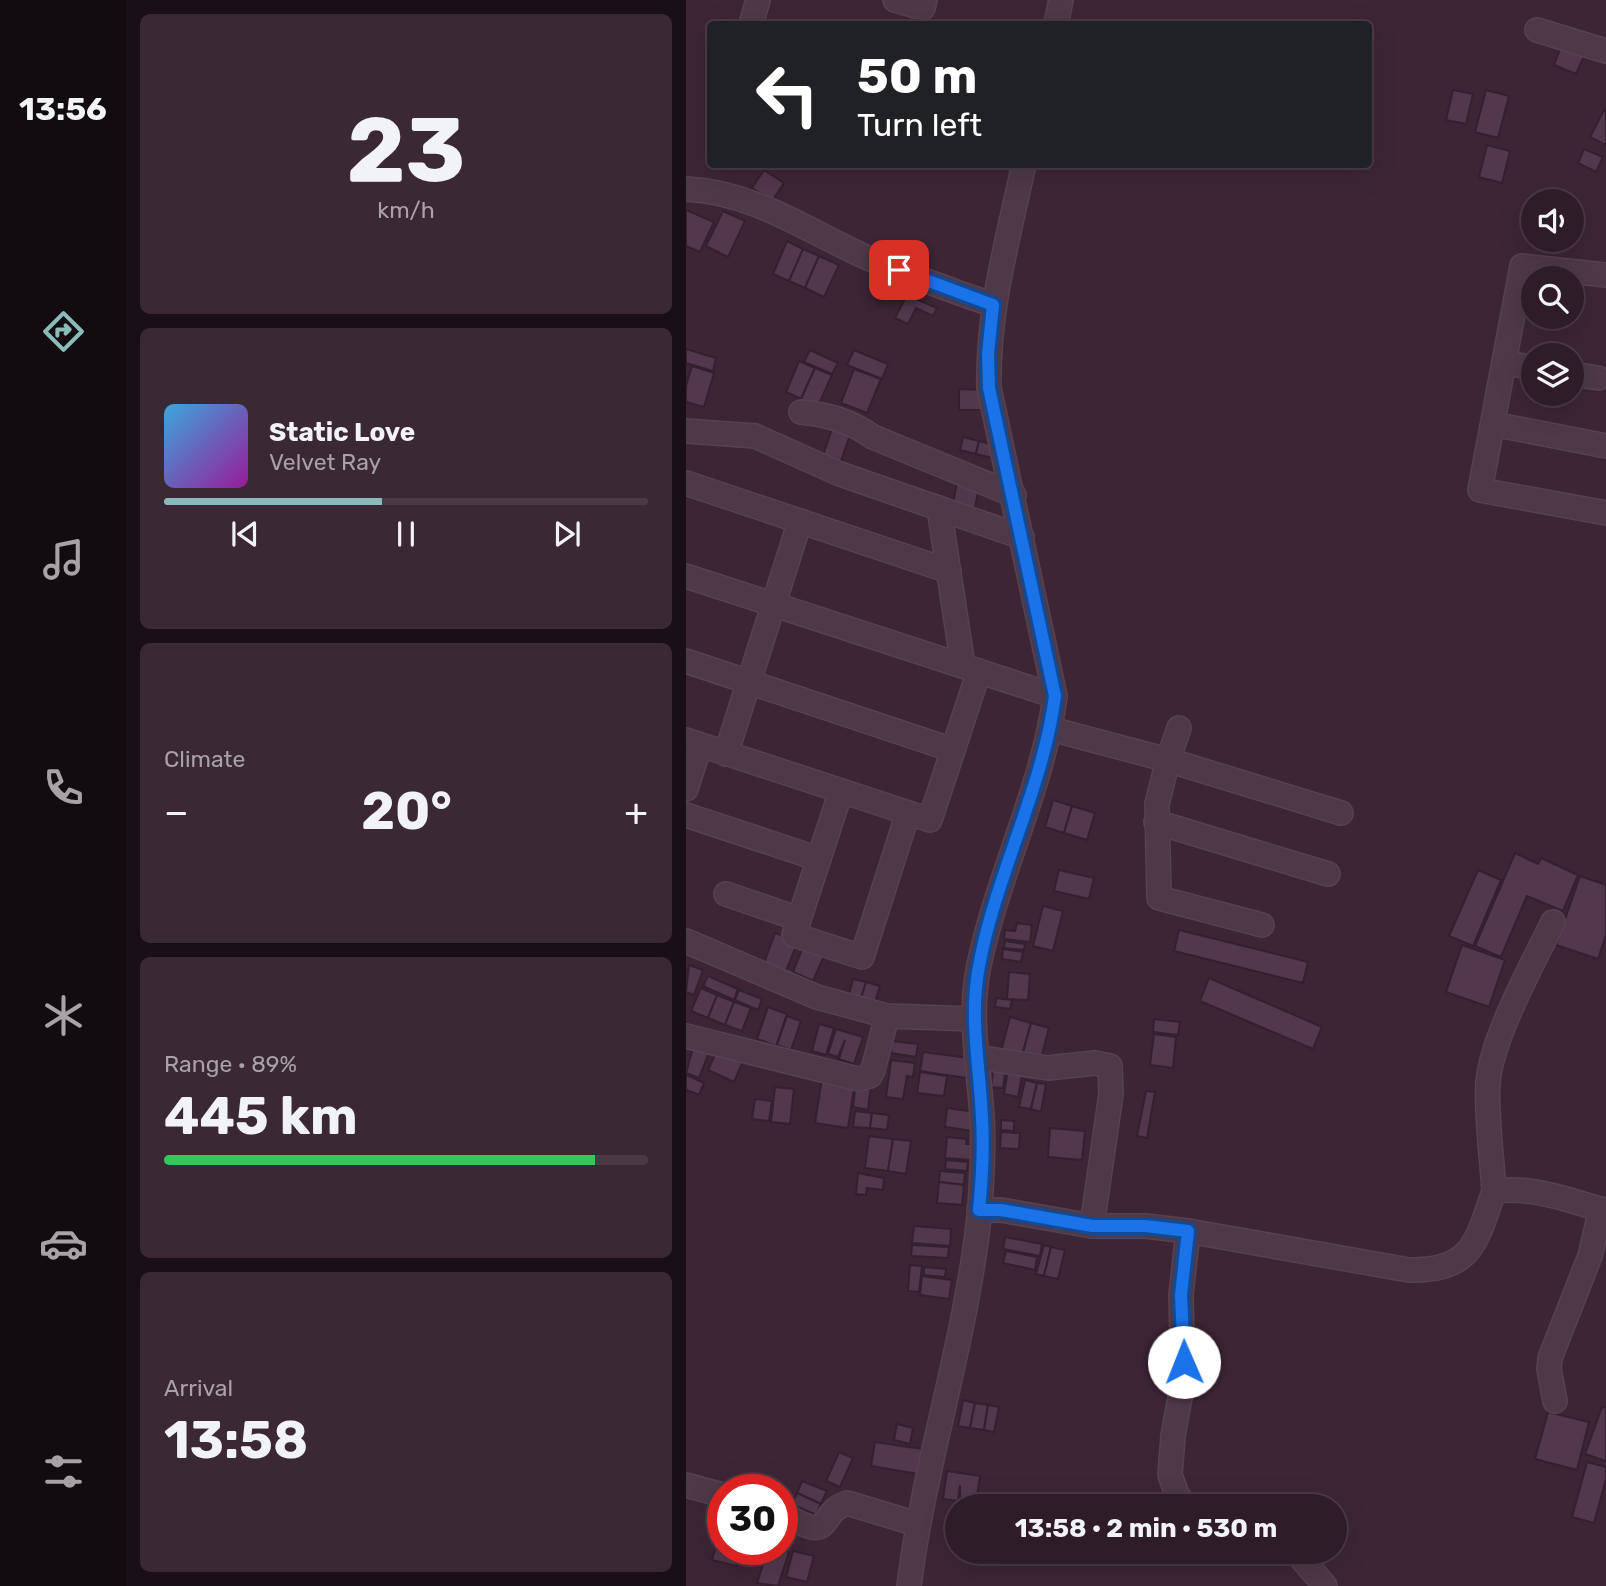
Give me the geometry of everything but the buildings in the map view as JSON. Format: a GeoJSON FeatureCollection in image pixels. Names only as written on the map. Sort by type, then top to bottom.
{"type":"FeatureCollection","features":[{"type":"Feature","properties":{"kind":"street"},"geometry":{"type":"LineString","coordinates":[[752,21],[758,0]]}},
{"type":"Feature","properties":{"kind":"street"},"geometry":{"type":"LineString","coordinates":[[895,0],[923,8],[925,0]]}},
{"type":"Feature","properties":{"kind":"street"},"geometry":{"type":"LineString","coordinates":[[1057,21],[1061,0]]}},
{"type":"Feature","properties":{"kind":"street"},"geometry":{"type":"LineString","coordinates":[[1537,30],[1606,51]]}},
{"type":"Feature","properties":{"kind":"street"},"geometry":{"type":"LineString","coordinates":[[909,1586],[917,1524],[971,1274],[979,1210],[982,1118],[974,1019],[978,967],[998,890],[1051,729],[1055,696],[989,388],[988,354],[993,305],[1023,168]]}},
{"type":"Feature","properties":{"kind":"street"},"geometry":{"type":"LineString","coordinates":[[686,189],[733,195],[876,261],[993,305]]}},
{"type":"Feature","properties":{"kind":"street"},"geometry":{"type":"LineString","coordinates":[[1606,275],[1522,266],[1480,490],[1606,513]]}},
{"type":"Feature","properties":{"kind":"street"},"geometry":{"type":"LineString","coordinates":[[1504,363],[1521,365]]}},
{"type":"Feature","properties":{"kind":"street"},"geometry":{"type":"LineString","coordinates":[[1584,376],[1598,378]]}},
{"type":"Feature","properties":{"kind":"street"},"geometry":{"type":"LineString","coordinates":[[802,412],[828,415],[853,423],[873,437],[1014,495]]}},
{"type":"Feature","properties":{"kind":"street"},"geometry":{"type":"LineString","coordinates":[[1493,424],[1606,446]]}},
{"type":"Feature","properties":{"kind":"street"},"geometry":{"type":"LineString","coordinates":[[686,431],[755,436],[840,474],[1022,537]]}},
{"type":"Feature","properties":{"kind":"street"},"geometry":{"type":"LineString","coordinates":[[686,483],[949,571]]}},
{"type":"Feature","properties":{"kind":"street"},"geometry":{"type":"LineString","coordinates":[[686,789],[693,743],[930,820],[953,750],[971,668],[949,571],[939,508]]}},
{"type":"Feature","properties":{"kind":"street"},"geometry":{"type":"LineString","coordinates":[[726,754],[800,521]]}},
{"type":"Feature","properties":{"kind":"street"},"geometry":{"type":"LineString","coordinates":[[686,576],[1055,696]]}},
{"type":"Feature","properties":{"kind":"street"},"geometry":{"type":"LineString","coordinates":[[686,661],[953,750]]}},
{"type":"Feature","properties":{"kind":"street"},"geometry":{"type":"LineString","coordinates":[[1179,728],[1157,804],[1159,898],[1262,925]]}},
{"type":"Feature","properties":{"kind":"street"},"geometry":{"type":"LineString","coordinates":[[1051,729],[1168,760],[1341,813]]}},
{"type":"Feature","properties":{"kind":"street"},"geometry":{"type":"LineString","coordinates":[[841,791],[794,935],[862,957],[908,813]]}},
{"type":"Feature","properties":{"kind":"street"},"geometry":{"type":"LineString","coordinates":[[686,815],[819,859]]}},
{"type":"Feature","properties":{"kind":"street"},"geometry":{"type":"LineString","coordinates":[[1156,822],[1328,874]]}},
{"type":"Feature","properties":{"kind":"street"},"geometry":{"type":"LineString","coordinates":[[726,894],[799,919]]}},
{"type":"Feature","properties":{"kind":"street"},"geometry":{"type":"LineString","coordinates":[[979,1210],[1001,1210],[1092,1226],[1145,1226],[1188,1231],[1409,1270],[1445,1267],[1465,1256],[1494,1191],[1488,1084],[1490,1066],[1518,993],[1553,922]]}},
{"type":"Feature","properties":{"kind":"street"},"geometry":{"type":"LineString","coordinates":[[686,942],[817,997],[887,1016],[974,1019]]}},
{"type":"Feature","properties":{"kind":"street"},"geometry":{"type":"LineString","coordinates":[[686,1036],[866,1079],[873,1070],[887,1016]]}},
{"type":"Feature","properties":{"kind":"street"},"geometry":{"type":"LineString","coordinates":[[976,1057],[1048,1068],[1095,1063],[1110,1066],[1111,1094],[1092,1226]]}},
{"type":"Feature","properties":{"kind":"street"},"geometry":{"type":"LineString","coordinates":[[1494,1191],[1512,1189],[1539,1192],[1603,1210],[1590,1256],[1550,1358],[1549,1369],[1555,1401]]}},
{"type":"Feature","properties":{"kind":"street"},"geometry":{"type":"LineString","coordinates":[[1177,1494],[1170,1475],[1173,1436],[1183,1381],[1181,1295],[1188,1231]]}},
{"type":"Feature","properties":{"kind":"street"},"geometry":{"type":"LineString","coordinates":[[686,1485],[707,1491]]}},
{"type":"Feature","properties":{"kind":"street"},"geometry":{"type":"LineString","coordinates":[[798,1521],[811,1528],[820,1527],[847,1503],[917,1524]]}},
{"type":"Feature","properties":{"kind":"street"},"geometry":{"type":"LineString","coordinates":[[1306,1564],[1325,1586]]}},
{"type":"Feature","properties":{"kind":"route"},"geometry":{"type":"LineString","coordinates":[[899,270],[993,305],[988,354],[989,388],[1055,696],[1051,729],[998,890],[978,967],[974,1019],[982,1118],[983,1165],[979,1210],[1001,1210],[1092,1226],[1145,1226],[1188,1231],[1181,1295],[1184,1362]]}}]}
